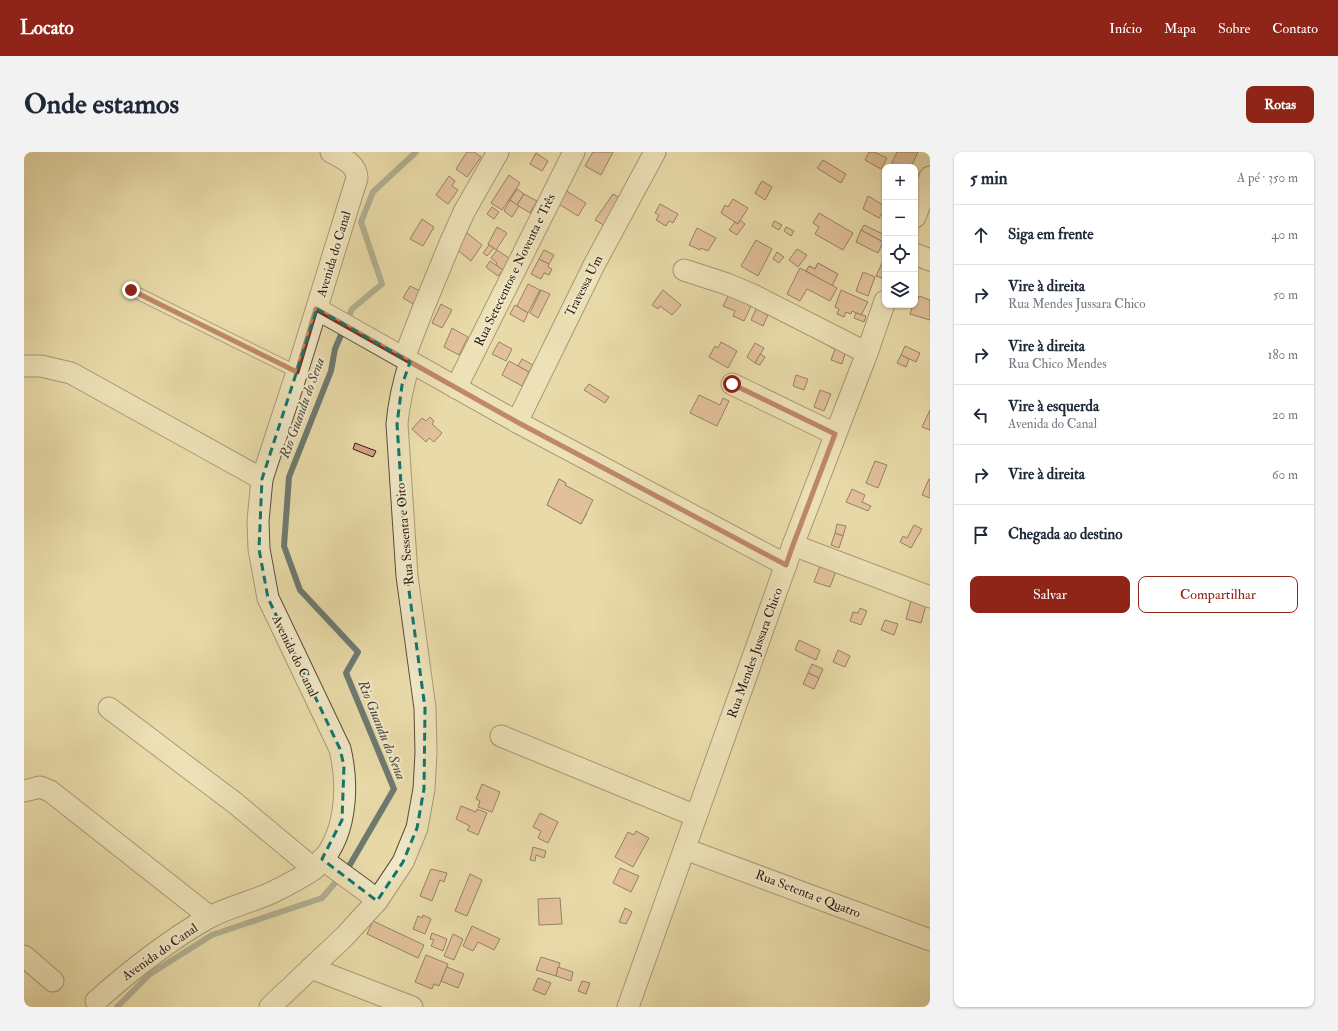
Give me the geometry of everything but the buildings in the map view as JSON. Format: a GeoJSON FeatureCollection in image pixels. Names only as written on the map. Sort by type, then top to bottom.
{"type":"FeatureCollection","features":[{"type":"Feature","properties":{"kind":"street","name":"Avenida do Canal"},"geometry":{"type":"LineString","coordinates":[[96,1001],[122,978],[173,940],[210,917],[273,892],[323,865],[335,840],[342,820],[345,786],[344,766],[340,749],[268,598],[259,542],[258,521],[262,479],[297,372],[323,313],[357,178],[357,173],[354,168],[343,158],[331,152]]}},
{"type":"Feature","properties":{"kind":"street","name":"Rua Sessenta e Oito"},"geometry":{"type":"LineString","coordinates":[[311,968],[345,936],[372,896],[403,862],[417,828],[424,789],[426,753],[425,708],[407,576],[397,424],[399,402],[407,360],[423,309],[464,212],[498,152]]}},
{"type":"Feature","properties":{"kind":"street","name":"Rua Setecentos e Noventa e Três"},"geometry":{"type":"LineString","coordinates":[[456,388],[574,152]]}},
{"type":"Feature","properties":{"kind":"street","name":"Travessa Um"},"geometry":{"type":"LineString","coordinates":[[517,422],[594,265],[655,152]]}},
{"type":"Feature","properties":{"kind":"street"},"geometry":{"type":"LineString","coordinates":[[918,210],[930,177]]}},
{"type":"Feature","properties":{"kind":"street"},"geometry":{"type":"LineString","coordinates":[[918,255],[930,260]]}},
{"type":"Feature","properties":{"kind":"street"},"geometry":{"type":"LineString","coordinates":[[684,270],[727,284],[751,294],[867,353]]}},
{"type":"Feature","properties":{"kind":"street","name":"Rua Mendes Jussara Chico"},"geometry":{"type":"LineString","coordinates":[[628,1007],[793,545],[867,353],[883,308]]}},
{"type":"Feature","properties":{"kind":"street"},"geometry":{"type":"LineString","coordinates":[[323,313],[517,422],[786,565]]}},
{"type":"Feature","properties":{"kind":"street"},"geometry":{"type":"LineString","coordinates":[[24,366],[41,366],[71,374],[262,479]]}},
{"type":"Feature","properties":{"kind":"street"},"geometry":{"type":"LineString","coordinates":[[732,384],[835,434]]}},
{"type":"Feature","properties":{"kind":"street"},"geometry":{"type":"LineString","coordinates":[[793,545],[930,597]]}},
{"type":"Feature","properties":{"kind":"street"},"geometry":{"type":"LineString","coordinates":[[109,708],[235,803],[323,865],[372,896]]}},
{"type":"Feature","properties":{"kind":"street"},"geometry":{"type":"LineString","coordinates":[[501,736],[696,816]]}},
{"type":"Feature","properties":{"kind":"street"},"geometry":{"type":"LineString","coordinates":[[24,791],[40,787],[50,791],[210,917]]}},
{"type":"Feature","properties":{"kind":"street","name":"Rua Setenta e Quatro"},"geometry":{"type":"LineString","coordinates":[[685,848],[930,940]]}},
{"type":"Feature","properties":{"kind":"street"},"geometry":{"type":"LineString","coordinates":[[24,956],[53,981]]}},
{"type":"Feature","properties":{"kind":"street"},"geometry":{"type":"LineString","coordinates":[[270,1007],[311,968],[412,1007]]}},
{"type":"Feature","properties":{"kind":"lane"},"geometry":{"type":"LineString","coordinates":[[131,290],[297,372]]}},
{"type":"Feature","properties":{"kind":"highlighted area"},"geometry":{"type":"Polygon","coordinates":[[[317,309],[410,362],[402,385],[397,424],[407,576],[425,708],[424,789],[417,828],[403,862],[377,901],[322,859],[342,820],[344,766],[340,749],[268,598],[259,549],[262,479],[317,309]]]}},
{"type":"Feature","properties":{"kind":"waterway","name":"Rio Guandu do Sena"},"geometry":{"type":"LineString","coordinates":[[117,1007],[150,974],[212,935],[322,898],[348,868],[394,789],[346,673],[358,652],[300,590],[284,546],[289,477],[331,371],[335,349],[352,309],[382,284],[361,222],[373,192],[416,152]]}},
{"type":"Feature","properties":{"kind":"route"},"geometry":{"type":"LineString","coordinates":[[131,290],[297,372],[316,309],[517,422],[786,565],[835,434],[732,384]]}}]}
